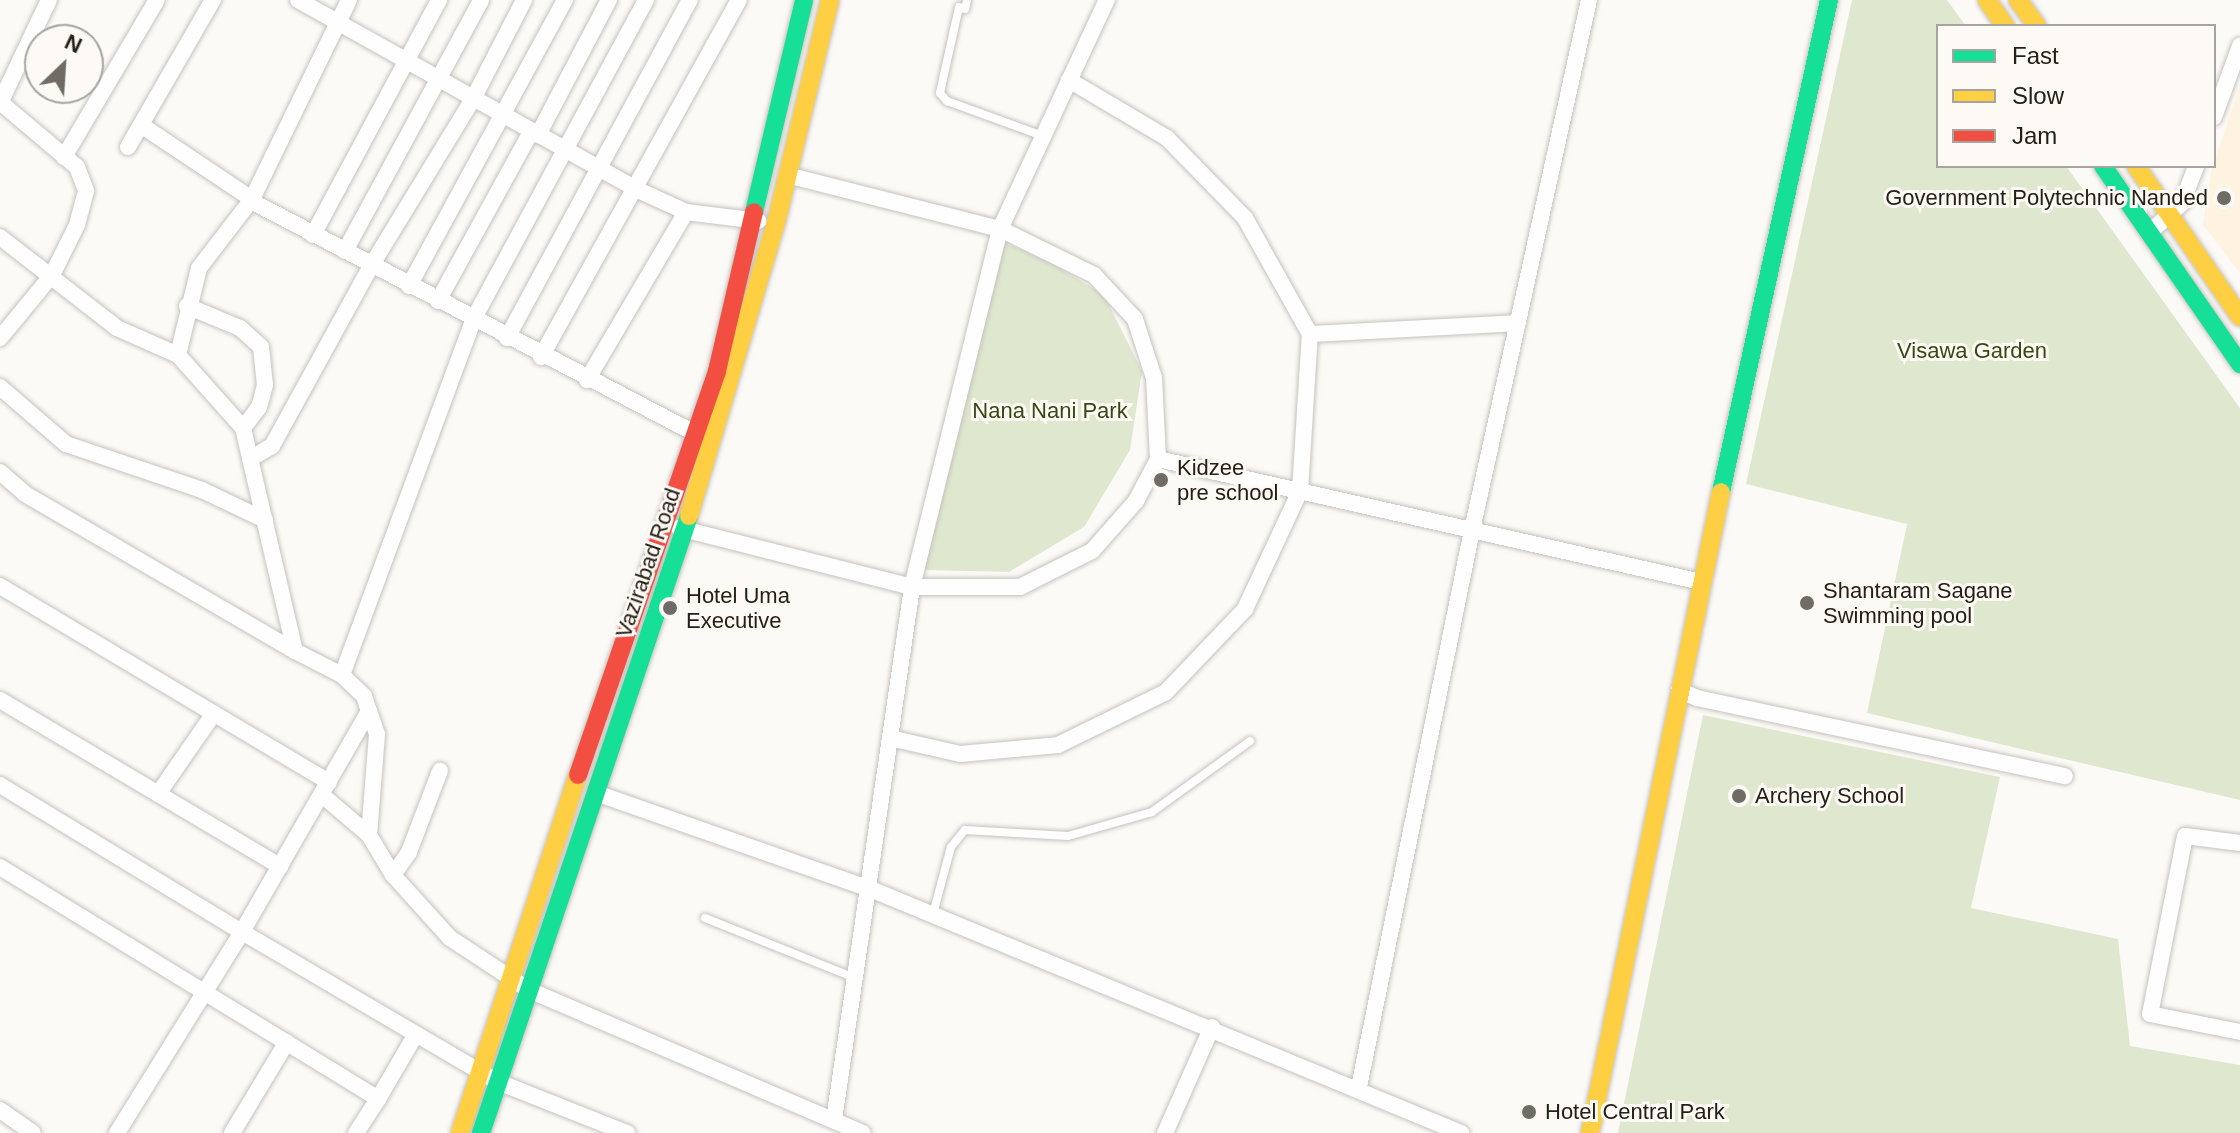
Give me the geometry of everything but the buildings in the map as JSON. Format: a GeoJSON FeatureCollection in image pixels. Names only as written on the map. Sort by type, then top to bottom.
{"type":"FeatureCollection","features":[{"type":"Feature","properties":{"kind":"main road","name":"Vazirabad Road"},"geometry":{"type":"LineString","coordinates":[[460,1133],[509,975],[698,435],[756,221],[804,0]]}},
{"type":"Feature","properties":{"kind":"main road","name":"Vazirabad Road"},"geometry":{"type":"LineString","coordinates":[[481,1133],[685,530],[776,223],[830,0]]}},
{"type":"Feature","properties":{"kind":"main road"},"geometry":{"type":"LineString","coordinates":[[1590,1133],[1701,582],[1829,0]]}},
{"type":"Feature","properties":{"kind":"main road"},"geometry":{"type":"LineString","coordinates":[[1987,0],[2004,24]]}},
{"type":"Feature","properties":{"kind":"main road"},"geometry":{"type":"LineString","coordinates":[[2018,0],[2036,24]]}},
{"type":"Feature","properties":{"kind":"main road"},"geometry":{"type":"LineString","coordinates":[[2104,168],[2240,364]]}},
{"type":"Feature","properties":{"kind":"main road"},"geometry":{"type":"LineString","coordinates":[[2137,168],[2240,317]]}},
{"type":"Feature","properties":{"kind":"street"},"geometry":{"type":"LineString","coordinates":[[0,338],[52,275],[86,191],[85,179],[64,157],[0,103],[49,0]]}},
{"type":"Feature","properties":{"kind":"street"},"geometry":{"type":"LineString","coordinates":[[64,157],[157,0]]}},
{"type":"Feature","properties":{"kind":"street"},"geometry":{"type":"LineString","coordinates":[[128,147],[213,0]]}},
{"type":"Feature","properties":{"kind":"street"},"geometry":{"type":"LineString","coordinates":[[298,0],[638,190],[686,212],[776,223]]}},
{"type":"Feature","properties":{"kind":"street"},"geometry":{"type":"LineString","coordinates":[[178,355],[187,306],[209,249],[252,200],[349,0]]}},
{"type":"Feature","properties":{"kind":"street"},"geometry":{"type":"LineString","coordinates":[[313,235],[439,0]]}},
{"type":"Feature","properties":{"kind":"street"},"geometry":{"type":"LineString","coordinates":[[345,251],[481,0]]}},
{"type":"Feature","properties":{"kind":"street"},"geometry":{"type":"LineString","coordinates":[[250,459],[272,446],[371,266],[473,99],[524,0]]}},
{"type":"Feature","properties":{"kind":"street"},"geometry":{"type":"LineString","coordinates":[[409,286],[565,0]]}},
{"type":"Feature","properties":{"kind":"street"},"geometry":{"type":"LineString","coordinates":[[438,301],[609,0]]}},
{"type":"Feature","properties":{"kind":"street"},"geometry":{"type":"LineString","coordinates":[[342,675],[473,320],[646,0]]}},
{"type":"Feature","properties":{"kind":"street"},"geometry":{"type":"LineString","coordinates":[[507,338],[690,0]]}},
{"type":"Feature","properties":{"kind":"street"},"geometry":{"type":"LineString","coordinates":[[541,357],[638,190],[739,0]]}},
{"type":"Feature","properties":{"kind":"street"},"geometry":{"type":"LineString","coordinates":[[834,1120],[912,587],[1000,229],[1107,0]]}},
{"type":"Feature","properties":{"kind":"street"},"geometry":{"type":"LineString","coordinates":[[1359,1087],[1472,530],[1589,0]]}},
{"type":"Feature","properties":{"kind":"street"},"geometry":{"type":"LineString","coordinates":[[2216,112],[2240,46]]}},
{"type":"Feature","properties":{"kind":"street"},"geometry":{"type":"LineString","coordinates":[[890,738],[960,754],[1058,745],[1166,692],[1245,609],[1300,491],[1310,334],[1245,218],[1167,138],[1069,80]]}},
{"type":"Feature","properties":{"kind":"street"},"geometry":{"type":"LineString","coordinates":[[141,125],[252,200],[313,235],[541,357],[698,435]]}},
{"type":"Feature","properties":{"kind":"street"},"geometry":{"type":"LineString","coordinates":[[2149,233],[2182,203],[2195,168]]}},
{"type":"Feature","properties":{"kind":"street"},"geometry":{"type":"LineString","coordinates":[[665,525],[912,587],[1020,587],[1092,551],[1136,501],[1158,459],[1154,378],[1135,319],[1094,275],[1000,229],[787,175]]}},
{"type":"Feature","properties":{"kind":"street"},"geometry":{"type":"LineString","coordinates":[[587,380],[686,212]]}},
{"type":"Feature","properties":{"kind":"street"},"geometry":{"type":"LineString","coordinates":[[0,237],[117,328],[178,355],[243,428],[295,651]]}},
{"type":"Feature","properties":{"kind":"street"},"geometry":{"type":"LineString","coordinates":[[187,306],[240,328],[261,347],[265,385],[259,407],[243,428]]}},
{"type":"Feature","properties":{"kind":"street"},"geometry":{"type":"LineString","coordinates":[[1310,334],[1517,323]]}},
{"type":"Feature","properties":{"kind":"street"},"geometry":{"type":"LineString","coordinates":[[0,387],[66,444],[202,490],[265,520]]}},
{"type":"Feature","properties":{"kind":"street"},"geometry":{"type":"LineString","coordinates":[[1158,459],[1701,582]]}},
{"type":"Feature","properties":{"kind":"street"},"geometry":{"type":"LineString","coordinates":[[0,472],[25,494],[295,651],[342,675],[364,696],[377,734],[369,835]]}},
{"type":"Feature","properties":{"kind":"street"},"geometry":{"type":"LineString","coordinates":[[0,586],[214,713],[326,788],[369,835],[393,875],[450,938],[529,990],[863,1133]]}},
{"type":"Feature","properties":{"kind":"street"},"geometry":{"type":"LineString","coordinates":[[1679,690],[1697,698],[2065,776]]}},
{"type":"Feature","properties":{"kind":"street"},"geometry":{"type":"LineString","coordinates":[[0,700],[280,866]]}},
{"type":"Feature","properties":{"kind":"street"},"geometry":{"type":"LineString","coordinates":[[117,1133],[242,932],[369,711]]}},
{"type":"Feature","properties":{"kind":"street"},"geometry":{"type":"LineString","coordinates":[[158,794],[214,713]]}},
{"type":"Feature","properties":{"kind":"street"},"geometry":{"type":"LineString","coordinates":[[393,875],[409,852],[440,771]]}},
{"type":"Feature","properties":{"kind":"street"},"geometry":{"type":"LineString","coordinates":[[0,785],[498,1082],[627,1133]]}},
{"type":"Feature","properties":{"kind":"street"},"geometry":{"type":"LineString","coordinates":[[596,793],[868,888],[1359,1087],[1461,1133]]}},
{"type":"Feature","properties":{"kind":"street"},"geometry":{"type":"LineString","coordinates":[[2240,843],[2185,836],[2150,1014],[2240,1032]]}},
{"type":"Feature","properties":{"kind":"street"},"geometry":{"type":"LineString","coordinates":[[0,867],[378,1099]]}},
{"type":"Feature","properties":{"kind":"street"},"geometry":{"type":"LineString","coordinates":[[1165,1133],[1212,1027]]}},
{"type":"Feature","properties":{"kind":"street"},"geometry":{"type":"LineString","coordinates":[[356,1133],[416,1034]]}},
{"type":"Feature","properties":{"kind":"street"},"geometry":{"type":"LineString","coordinates":[[232,1133],[287,1042]]}},
{"type":"Feature","properties":{"kind":"street"},"geometry":{"type":"LineString","coordinates":[[0,1110],[33,1133]]}},
{"type":"Feature","properties":{"kind":"lane"},"geometry":{"type":"LineString","coordinates":[[964,5],[940,93],[947,101],[1043,136]]}},
{"type":"Feature","properties":{"kind":"lane"},"geometry":{"type":"LineString","coordinates":[[933,914],[951,847],[965,830],[1068,836],[1152,812],[1250,741]]}},
{"type":"Feature","properties":{"kind":"lane"},"geometry":{"type":"LineString","coordinates":[[705,918],[855,978]]}},
{"type":"Feature","properties":{"kind":"shaded area","name":"Government Polytechnic Nanded"},"geometry":{"type":"Polygon","coordinates":[[[2240,86],[2240,273],[2203,225],[2216,156],[2240,86]]]}},
{"type":"Feature","properties":{"kind":"green space","name":"Visawa Garden"},"geometry":{"type":"Polygon","coordinates":[[[1852,0],[1947,0],[1965,24],[1936,24],[1936,168],[2067,168],[2240,408],[2240,800],[1867,713],[1907,524],[1746,484],[1852,0]]]}},
{"type":"Feature","properties":{"kind":"green space","name":"Nana Nani Park"},"geometry":{"type":"Polygon","coordinates":[[[1003,242],[1051,263],[1104,295],[1142,371],[1130,450],[1084,527],[1009,572],[924,570],[1003,242]]]}},
{"type":"Feature","properties":{"kind":"green space"},"geometry":{"type":"Polygon","coordinates":[[[1703,715],[2000,777],[1971,908],[2118,939],[2130,1046],[2240,1065],[2240,1133],[1618,1133],[1703,715]]]}},
{"type":"Feature","properties":{"kind":"traffic: fast"},"geometry":{"type":"LineString","coordinates":[[754,212],[804,0]]}},
{"type":"Feature","properties":{"kind":"traffic: fast"},"geometry":{"type":"LineString","coordinates":[[1721,492],[1829,0]]}},
{"type":"Feature","properties":{"kind":"traffic: fast"},"geometry":{"type":"LineString","coordinates":[[2104,168],[2240,364]]}},
{"type":"Feature","properties":{"kind":"traffic: fast"},"geometry":{"type":"LineString","coordinates":[[481,1133],[689,516]]}},
{"type":"Feature","properties":{"kind":"traffic: slow"},"geometry":{"type":"LineString","coordinates":[[689,516],[776,223],[830,0]]}},
{"type":"Feature","properties":{"kind":"traffic: slow"},"geometry":{"type":"LineString","coordinates":[[1987,0],[2004,24]]}},
{"type":"Feature","properties":{"kind":"traffic: slow"},"geometry":{"type":"LineString","coordinates":[[2018,0],[2036,24]]}},
{"type":"Feature","properties":{"kind":"traffic: slow"},"geometry":{"type":"LineString","coordinates":[[2137,168],[2240,317]]}},
{"type":"Feature","properties":{"kind":"traffic: slow"},"geometry":{"type":"LineString","coordinates":[[1590,1133],[1721,492]]}},
{"type":"Feature","properties":{"kind":"traffic: slow"},"geometry":{"type":"LineString","coordinates":[[460,1133],[578,775]]}},
{"type":"Feature","properties":{"kind":"traffic: jam"},"geometry":{"type":"LineString","coordinates":[[578,775],[717,371],[754,212]]}},
{"type":"Feature","properties":{"kind":"place","name":"Government Polytechnic Nanded"},"geometry":{"type":"Point","coordinates":[2224,198]}},
{"type":"Feature","properties":{"kind":"place","name":"Kidzee pre school"},"geometry":{"type":"Point","coordinates":[1161,480]}},
{"type":"Feature","properties":{"kind":"place","name":"Shantaram Sagane Swimming pool"},"geometry":{"type":"Point","coordinates":[1807,603]}},
{"type":"Feature","properties":{"kind":"place","name":"Hotel Uma Executive"},"geometry":{"type":"Point","coordinates":[670,608]}},
{"type":"Feature","properties":{"kind":"place","name":"Archery School"},"geometry":{"type":"Point","coordinates":[1739,796]}},
{"type":"Feature","properties":{"kind":"place","name":"Hotel Central Park"},"geometry":{"type":"Point","coordinates":[1529,1112]}}]}
